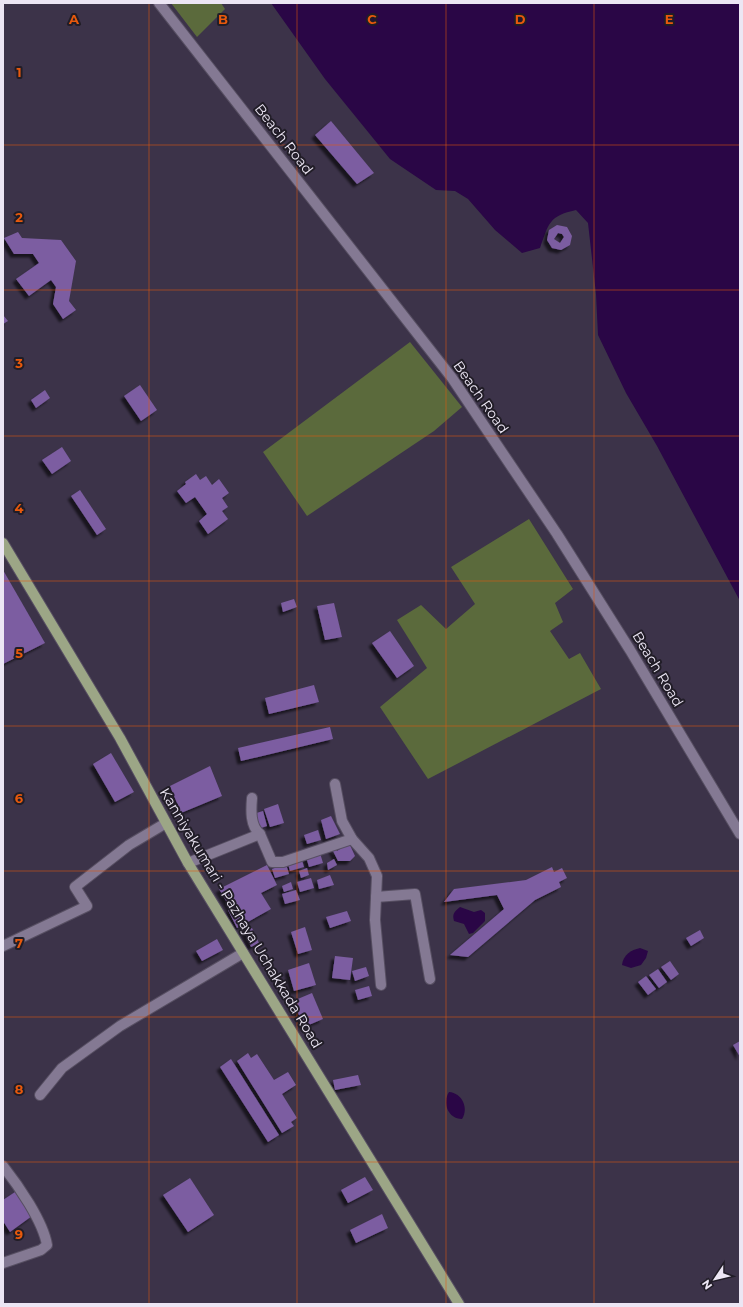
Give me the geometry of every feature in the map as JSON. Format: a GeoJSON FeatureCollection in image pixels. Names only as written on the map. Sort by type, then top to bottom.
{"type":"FeatureCollection","features":[{"type":"Feature","properties":{"kind":"main road","name":"Kanniyakumari - Pazhaya Uchakkada Road"},"geometry":{"type":"LineString","coordinates":[[3,543],[120,738],[188,863],[459,1304]]}},
{"type":"Feature","properties":{"kind":"street","name":"Beach Road"},"geometry":{"type":"LineString","coordinates":[[159,3],[452,378],[557,534],[630,650],[740,834]]}},
{"type":"Feature","properties":{"kind":"street"},"geometry":{"type":"LineString","coordinates":[[335,784],[342,821],[352,839],[369,858],[377,876],[375,920],[381,985]]}},
{"type":"Feature","properties":{"kind":"street"},"geometry":{"type":"LineString","coordinates":[[252,798],[251,814],[257,831],[260,834],[272,862],[283,862],[352,839]]}},
{"type":"Feature","properties":{"kind":"street"},"geometry":{"type":"LineString","coordinates":[[3,946],[87,906],[75,887],[129,845],[166,823]]}},
{"type":"Feature","properties":{"kind":"street"},"geometry":{"type":"LineString","coordinates":[[188,863],[260,834]]}},
{"type":"Feature","properties":{"kind":"street"},"geometry":{"type":"LineString","coordinates":[[376,897],[415,894],[430,979]]}},
{"type":"Feature","properties":{"kind":"street"},"geometry":{"type":"LineString","coordinates":[[40,1096],[62,1068],[120,1026],[243,953]]}},
{"type":"Feature","properties":{"kind":"street"},"geometry":{"type":"LineString","coordinates":[[3,1166],[17,1184],[45,1234],[47,1245],[41,1250],[3,1263]]}},
{"type":"Feature","properties":{"kind":"green space"},"geometry":{"type":"Polygon","coordinates":[[[171,3],[221,3],[225,9],[197,37],[171,3]]]}},
{"type":"Feature","properties":{"kind":"green space"},"geometry":{"type":"Polygon","coordinates":[[[410,342],[462,407],[434,431],[307,516],[263,452],[410,342]]]}},
{"type":"Feature","properties":{"kind":"green space"},"geometry":{"type":"Polygon","coordinates":[[[529,519],[573,589],[555,603],[563,622],[550,631],[569,659],[580,653],[601,689],[428,779],[380,707],[427,668],[397,620],[421,605],[446,629],[475,604],[451,567],[529,519]]]}},
{"type":"Feature","properties":{"kind":"shaded area"},"geometry":{"type":"Polygon","coordinates":[[[271,3],[740,3],[740,601],[657,446],[626,393],[598,335],[596,294],[588,223],[576,210],[560,215],[551,222],[540,248],[522,253],[495,230],[468,199],[455,191],[436,190],[390,159],[325,79],[271,3]]]}},
{"type":"Feature","properties":{"kind":"shaded area"},"geometry":{"type":"Polygon","coordinates":[[[460,907],[474,912],[481,910],[485,913],[485,921],[473,933],[469,934],[464,924],[454,921],[454,913],[460,907]]]}},
{"type":"Feature","properties":{"kind":"shaded area"},"geometry":{"type":"Polygon","coordinates":[[[640,948],[648,951],[646,958],[641,965],[631,968],[622,965],[624,958],[628,954],[640,948]]]}},
{"type":"Feature","properties":{"kind":"shaded area"},"geometry":{"type":"Polygon","coordinates":[[[449,1092],[458,1095],[463,1102],[465,1110],[462,1119],[453,1116],[448,1110],[446,1101],[449,1092]]]}},
{"type":"Feature","properties":{"kind":"building"},"geometry":{"type":"Polygon","coordinates":[[[331,121],[374,173],[357,184],[315,135],[331,121]]]}},
{"type":"Feature","properties":{"kind":"building"},"geometry":{"type":"Polygon","coordinates":[[[557,225],[567,227],[572,236],[570,245],[561,250],[552,248],[547,240],[549,230],[557,225]],[[558,233],[554,239],[560,243],[564,237],[562,234],[558,233]]]}},
{"type":"Feature","properties":{"kind":"building"},"geometry":{"type":"Polygon","coordinates":[[[18,232],[22,238],[61,240],[76,261],[69,301],[76,310],[63,319],[53,304],[56,287],[51,280],[29,296],[16,279],[39,263],[33,254],[14,254],[4,238],[18,232]]]}},
{"type":"Feature","properties":{"kind":"building"},"geometry":{"type":"Polygon","coordinates":[[[3,315],[8,321],[3,324],[3,315]]]}},
{"type":"Feature","properties":{"kind":"building"},"geometry":{"type":"Polygon","coordinates":[[[140,385],[157,410],[141,421],[124,396],[140,385]]]}},
{"type":"Feature","properties":{"kind":"building"},"geometry":{"type":"Polygon","coordinates":[[[45,390],[50,398],[36,408],[31,400],[45,390]]]}},
{"type":"Feature","properties":{"kind":"building"},"geometry":{"type":"Polygon","coordinates":[[[62,447],[71,461],[52,474],[42,460],[62,447]]]}},
{"type":"Feature","properties":{"kind":"building"},"geometry":{"type":"Polygon","coordinates":[[[196,474],[200,480],[206,476],[212,485],[219,479],[229,493],[222,498],[228,507],[222,511],[228,519],[208,534],[199,521],[207,514],[195,497],[186,503],[177,491],[186,484],[185,482],[196,474]]]}},
{"type":"Feature","properties":{"kind":"building"},"geometry":{"type":"Polygon","coordinates":[[[80,490],[106,529],[97,535],[71,496],[80,490]]]}},
{"type":"Feature","properties":{"kind":"building"},"geometry":{"type":"Polygon","coordinates":[[[3,570],[45,643],[3,664],[3,570]]]}},
{"type":"Feature","properties":{"kind":"building"},"geometry":{"type":"Polygon","coordinates":[[[294,599],[297,607],[283,612],[281,603],[294,599]]]}},
{"type":"Feature","properties":{"kind":"building"},"geometry":{"type":"Polygon","coordinates":[[[334,603],[342,637],[325,640],[317,606],[334,603]]]}},
{"type":"Feature","properties":{"kind":"building"},"geometry":{"type":"Polygon","coordinates":[[[390,631],[414,666],[397,678],[372,643],[390,631]]]}},
{"type":"Feature","properties":{"kind":"building"},"geometry":{"type":"Polygon","coordinates":[[[314,685],[319,702],[269,714],[265,698],[314,685]]]}},
{"type":"Feature","properties":{"kind":"building"},"geometry":{"type":"Polygon","coordinates":[[[330,727],[333,739],[241,761],[238,748],[330,727]]]}},
{"type":"Feature","properties":{"kind":"building"},"geometry":{"type":"Polygon","coordinates":[[[111,753],[134,792],[115,802],[93,764],[111,753]]]}},
{"type":"Feature","properties":{"kind":"building"},"geometry":{"type":"Polygon","coordinates":[[[210,766],[222,796],[181,813],[170,786],[210,766]]]}},
{"type":"Feature","properties":{"kind":"building"},"geometry":{"type":"Polygon","coordinates":[[[278,804],[284,823],[270,827],[264,809],[278,804]]]}},
{"type":"Feature","properties":{"kind":"building"},"geometry":{"type":"Polygon","coordinates":[[[263,811],[267,826],[258,829],[253,814],[263,811]]]}},
{"type":"Feature","properties":{"kind":"building"},"geometry":{"type":"Polygon","coordinates":[[[331,816],[340,834],[326,839],[321,820],[331,816]]]}},
{"type":"Feature","properties":{"kind":"building"},"geometry":{"type":"Polygon","coordinates":[[[318,830],[321,840],[307,844],[304,835],[318,830]]]}},
{"type":"Feature","properties":{"kind":"building"},"geometry":{"type":"Polygon","coordinates":[[[349,843],[355,856],[350,861],[338,861],[332,849],[335,848],[337,851],[349,843]]]}},
{"type":"Feature","properties":{"kind":"building"},"geometry":{"type":"Polygon","coordinates":[[[320,853],[323,863],[309,867],[306,857],[320,853]]]}},
{"type":"Feature","properties":{"kind":"building"},"geometry":{"type":"Polygon","coordinates":[[[301,857],[304,867],[290,871],[287,861],[301,857]]]}},
{"type":"Feature","properties":{"kind":"building"},"geometry":{"type":"Polygon","coordinates":[[[334,859],[337,865],[328,870],[327,863],[334,859]]]}},
{"type":"Feature","properties":{"kind":"building"},"geometry":{"type":"Polygon","coordinates":[[[286,864],[289,874],[275,878],[272,869],[286,864]]]}},
{"type":"Feature","properties":{"kind":"building"},"geometry":{"type":"Polygon","coordinates":[[[267,865],[277,885],[261,893],[271,909],[237,928],[228,910],[231,909],[219,889],[267,865]]]}},
{"type":"Feature","properties":{"kind":"building"},"geometry":{"type":"Polygon","coordinates":[[[552,867],[554,872],[562,868],[567,878],[559,882],[561,887],[535,900],[468,957],[450,955],[504,909],[497,895],[444,902],[454,889],[526,880],[552,867]]]}},
{"type":"Feature","properties":{"kind":"building"},"geometry":{"type":"Polygon","coordinates":[[[307,868],[309,875],[301,878],[299,871],[307,868]]]}},
{"type":"Feature","properties":{"kind":"building"},"geometry":{"type":"Polygon","coordinates":[[[330,875],[334,885],[319,889],[317,880],[330,875]]]}},
{"type":"Feature","properties":{"kind":"building"},"geometry":{"type":"Polygon","coordinates":[[[311,878],[314,888],[300,892],[297,882],[311,878]]]}},
{"type":"Feature","properties":{"kind":"building"},"geometry":{"type":"Polygon","coordinates":[[[291,882],[293,889],[284,892],[282,886],[291,882]]]}},
{"type":"Feature","properties":{"kind":"building"},"geometry":{"type":"Polygon","coordinates":[[[296,890],[300,900],[285,904],[282,894],[296,890]]]}},
{"type":"Feature","properties":{"kind":"building"},"geometry":{"type":"Polygon","coordinates":[[[347,911],[351,921],[330,928],[326,917],[347,911]]]}},
{"type":"Feature","properties":{"kind":"building"},"geometry":{"type":"Polygon","coordinates":[[[305,927],[312,950],[298,954],[291,932],[305,927]]]}},
{"type":"Feature","properties":{"kind":"building"},"geometry":{"type":"Polygon","coordinates":[[[252,928],[259,943],[251,947],[244,931],[252,928]]]}},
{"type":"Feature","properties":{"kind":"building"},"geometry":{"type":"Polygon","coordinates":[[[700,930],[704,938],[691,946],[686,938],[700,930]]]}},
{"type":"Feature","properties":{"kind":"building"},"geometry":{"type":"Polygon","coordinates":[[[217,939],[223,950],[202,961],[196,951],[217,939]]]}},
{"type":"Feature","properties":{"kind":"building"},"geometry":{"type":"Polygon","coordinates":[[[335,956],[353,958],[350,980],[332,978],[335,956]]]}},
{"type":"Feature","properties":{"kind":"building"},"geometry":{"type":"Polygon","coordinates":[[[670,961],[679,974],[671,980],[661,967],[670,961]]]}},
{"type":"Feature","properties":{"kind":"building"},"geometry":{"type":"Polygon","coordinates":[[[309,963],[316,985],[294,991],[288,970],[309,963]]]}},
{"type":"Feature","properties":{"kind":"building"},"geometry":{"type":"Polygon","coordinates":[[[366,967],[369,976],[355,981],[352,971],[366,967]]]}},
{"type":"Feature","properties":{"kind":"building"},"geometry":{"type":"Polygon","coordinates":[[[658,969],[667,982],[659,988],[649,975],[658,969]]]}},
{"type":"Feature","properties":{"kind":"building"},"geometry":{"type":"Polygon","coordinates":[[[646,976],[656,989],[648,995],[638,982],[646,976]]]}},
{"type":"Feature","properties":{"kind":"building"},"geometry":{"type":"Polygon","coordinates":[[[369,986],[372,996],[358,1000],[355,990],[369,986]]]}},
{"type":"Feature","properties":{"kind":"building"},"geometry":{"type":"Polygon","coordinates":[[[312,993],[323,1019],[304,1027],[293,1001],[312,993]]]}},
{"type":"Feature","properties":{"kind":"building"},"geometry":{"type":"Polygon","coordinates":[[[740,1041],[740,1057],[733,1045],[740,1041]]]}},
{"type":"Feature","properties":{"kind":"building"},"geometry":{"type":"Polygon","coordinates":[[[248,1053],[251,1058],[257,1054],[274,1080],[288,1072],[296,1085],[282,1094],[297,1118],[291,1122],[294,1126],[282,1133],[237,1061],[248,1053]]]}},
{"type":"Feature","properties":{"kind":"building"},"geometry":{"type":"Polygon","coordinates":[[[231,1059],[279,1135],[268,1142],[220,1067],[231,1059]]]}},
{"type":"Feature","properties":{"kind":"building"},"geometry":{"type":"Polygon","coordinates":[[[358,1075],[361,1085],[335,1090],[333,1080],[358,1075]]]}},
{"type":"Feature","properties":{"kind":"building"},"geometry":{"type":"Polygon","coordinates":[[[365,1177],[373,1190],[348,1203],[341,1190],[365,1177]]]}},
{"type":"Feature","properties":{"kind":"building"},"geometry":{"type":"Polygon","coordinates":[[[190,1178],[214,1215],[188,1232],[163,1195],[190,1178]]]}},
{"type":"Feature","properties":{"kind":"building"},"geometry":{"type":"Polygon","coordinates":[[[15,1192],[32,1216],[10,1232],[3,1221],[3,1200],[15,1192]]]}},
{"type":"Feature","properties":{"kind":"building"},"geometry":{"type":"Polygon","coordinates":[[[382,1214],[388,1228],[356,1243],[350,1230],[382,1214]]]}}]}
